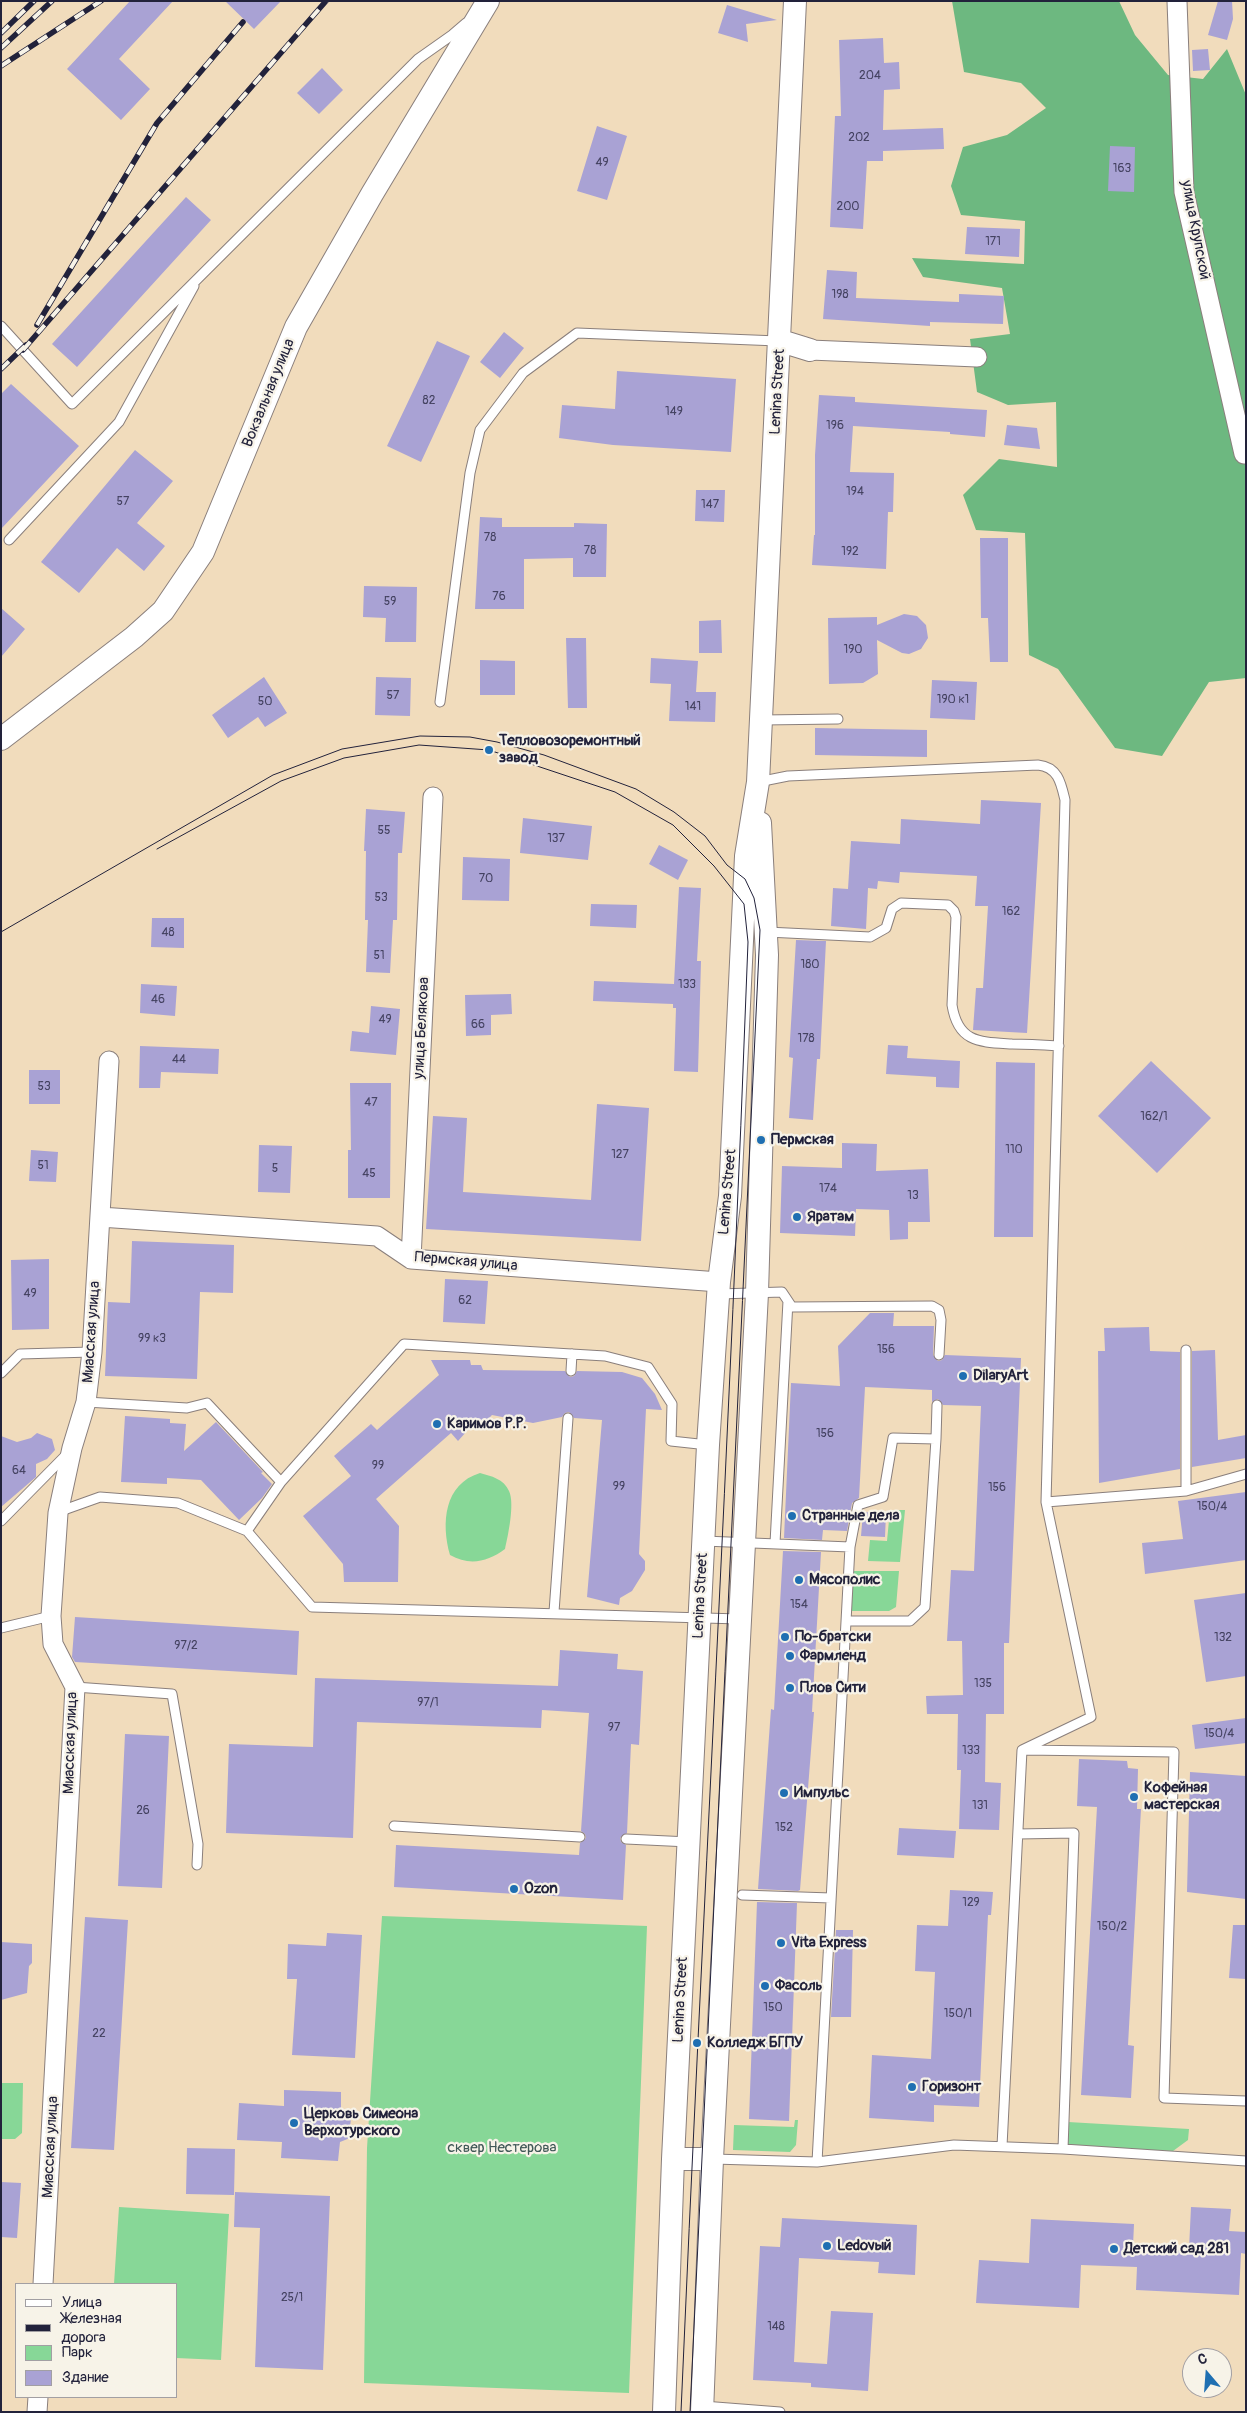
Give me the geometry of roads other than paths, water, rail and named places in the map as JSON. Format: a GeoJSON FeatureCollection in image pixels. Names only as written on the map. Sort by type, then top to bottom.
{"type":"FeatureCollection","features":[{"type":"Feature","properties":{"kind":"street","name":"Lenina Street"},"geometry":{"type":"LineString","coordinates":[[702,2409],[712,2159],[757,1293],[767,932],[758,782],[795,1]]}},
{"type":"Feature","properties":{"kind":"street","name":"улица Крупской"},"geometry":{"type":"LineString","coordinates":[[1177,1],[1184,192],[1244,454]]}},
{"type":"Feature","properties":{"kind":"street","name":"Вокзальная улица"},"geometry":{"type":"LineString","coordinates":[[1,738],[120,649],[156,618],[163,611],[203,552],[296,327],[372,194],[487,2]]}},
{"type":"Feature","properties":{"kind":"street"},"geometry":{"type":"LineString","coordinates":[[780,341],[810,350],[977,357]]}},
{"type":"Feature","properties":{"kind":"street","name":"Lenina Street"},"geometry":{"type":"LineString","coordinates":[[664,2408],[673,2159],[708,1445],[719,1288],[730,1196],[746,856],[758,782]]}},
{"type":"Feature","properties":{"kind":"street","name":"улица Белякова"},"geometry":{"type":"LineString","coordinates":[[411,1259],[433,797]]}},
{"type":"Feature","properties":{"kind":"street","name":"Миасская улица"},"geometry":{"type":"LineString","coordinates":[[44,2283],[74,1687],[53,1644],[51,1616],[58,1513],[72,1448],[86,1402],[92,1352],[109,1061]]}},
{"type":"Feature","properties":{"kind":"street","name":"Пермская улица"},"geometry":{"type":"LineString","coordinates":[[100,1217],[377,1236],[411,1259],[719,1288]]}},
{"type":"Feature","properties":{"kind":"street"},"geometry":{"type":"LineString","coordinates":[[673,2159],[712,2159]]}},
{"type":"Feature","properties":{"kind":"street"},"geometry":{"type":"LineString","coordinates":[[37,2412],[38,2398]]}},
{"type":"Feature","properties":{"kind":"street"},"geometry":{"type":"LineString","coordinates":[[664,2408],[702,2409]]}},
{"type":"Feature","properties":{"kind":"lane"},"geometry":{"type":"LineString","coordinates":[[1,326],[72,404],[418,59],[452,35],[487,2]]}},
{"type":"Feature","properties":{"kind":"lane"},"geometry":{"type":"LineString","coordinates":[[9,540],[119,422],[199,277]]}},
{"type":"Feature","properties":{"kind":"lane"},"geometry":{"type":"LineString","coordinates":[[440,702],[470,473],[480,430],[523,373],[578,333],[780,341]]}},
{"type":"Feature","properties":{"kind":"lane"},"geometry":{"type":"LineString","coordinates":[[761,720],[838,719]]}},
{"type":"Feature","properties":{"kind":"lane"},"geometry":{"type":"LineString","coordinates":[[758,782],[798,776],[1038,765],[1050,768],[1060,780],[1065,800],[1046,1502],[1091,1717],[1022,1750]]}},
{"type":"Feature","properties":{"kind":"lane"},"geometry":{"type":"LineString","coordinates":[[767,932],[870,937],[886,928],[892,909],[901,903],[948,905],[954,911],[956,917],[952,1005],[954,1016],[960,1028],[967,1035],[980,1042],[1059,1046]]}},
{"type":"Feature","properties":{"kind":"lane"},"geometry":{"type":"LineString","coordinates":[[719,1288],[757,1293],[782,1292],[792,1307],[932,1306],[939,1310],[941,1320],[939,1355]]}},
{"type":"Feature","properties":{"kind":"lane"},"geometry":{"type":"LineString","coordinates":[[775,1543],[788,1301]]}},
{"type":"Feature","properties":{"kind":"lane"},"geometry":{"type":"LineString","coordinates":[[247,1531],[281,1482],[404,1344],[605,1356],[648,1367],[672,1404],[670,1441],[708,1445]]}},
{"type":"Feature","properties":{"kind":"lane"},"geometry":{"type":"LineString","coordinates":[[1186,1350],[1186,1491]]}},
{"type":"Feature","properties":{"kind":"lane"},"geometry":{"type":"LineString","coordinates":[[1,1373],[20,1354],[92,1352]]}},
{"type":"Feature","properties":{"kind":"lane"},"geometry":{"type":"LineString","coordinates":[[571,1371],[572,1354]]}},
{"type":"Feature","properties":{"kind":"lane"},"geometry":{"type":"LineString","coordinates":[[86,1402],[187,1408],[207,1403],[281,1482]]}},
{"type":"Feature","properties":{"kind":"lane"},"geometry":{"type":"LineString","coordinates":[[846,1621],[910,1621],[925,1607],[937,1404]]}},
{"type":"Feature","properties":{"kind":"lane"},"geometry":{"type":"LineString","coordinates":[[554,1612],[568,1418]]}},
{"type":"Feature","properties":{"kind":"lane"},"geometry":{"type":"LineString","coordinates":[[817,2162],[850,1547],[858,1504],[883,1497],[893,1438],[936,1439]]}},
{"type":"Feature","properties":{"kind":"lane"},"geometry":{"type":"LineString","coordinates":[[1,1521],[72,1448]]}},
{"type":"Feature","properties":{"kind":"lane"},"geometry":{"type":"LineString","coordinates":[[1046,1502],[1186,1491],[1246,1474]]}},
{"type":"Feature","properties":{"kind":"lane"},"geometry":{"type":"LineString","coordinates":[[58,1513],[100,1497],[178,1503],[247,1531],[312,1607],[554,1612],[700,1619],[740,1619]]}},
{"type":"Feature","properties":{"kind":"lane"},"geometry":{"type":"LineString","coordinates":[[704,1541],[850,1547]]}},
{"type":"Feature","properties":{"kind":"lane"},"geometry":{"type":"LineString","coordinates":[[1,1628],[51,1616]]}},
{"type":"Feature","properties":{"kind":"lane"},"geometry":{"type":"LineString","coordinates":[[74,1687],[172,1694],[198,1844],[197,1865]]}},
{"type":"Feature","properties":{"kind":"lane"},"geometry":{"type":"LineString","coordinates":[[1002,2146],[1022,1750]]}},
{"type":"Feature","properties":{"kind":"lane"},"geometry":{"type":"LineString","coordinates":[[1022,1750],[1174,1752],[1164,2098],[1246,2101]]}},
{"type":"Feature","properties":{"kind":"lane"},"geometry":{"type":"LineString","coordinates":[[394,1826],[580,1837]]}},
{"type":"Feature","properties":{"kind":"lane"},"geometry":{"type":"LineString","coordinates":[[1018,1834],[1074,1833],[1063,2149]]}},
{"type":"Feature","properties":{"kind":"lane"},"geometry":{"type":"LineString","coordinates":[[626,1839],[689,1842]]}},
{"type":"Feature","properties":{"kind":"lane"},"geometry":{"type":"LineString","coordinates":[[742,1895],[831,1898]]}},
{"type":"Feature","properties":{"kind":"lane"},"geometry":{"type":"LineString","coordinates":[[712,2159],[817,2162],[954,2145],[1063,2149],[1246,2161]]}},
{"type":"Feature","properties":{"kind":"lane"},"geometry":{"type":"LineString","coordinates":[[702,2409],[780,2412]]}},
{"type":"Feature","properties":{"kind":"tram line"},"geometry":{"type":"LineString","coordinates":[[1,932],[273,775],[342,749],[420,736],[470,737],[497,742],[544,755],[636,789],[674,812],[705,836],[727,865],[745,879],[754,898],[760,930],[690,2412]]}},
{"type":"Feature","properties":{"kind":"tram line"},"geometry":{"type":"LineString","coordinates":[[157,849],[281,781],[344,758],[419,745],[489,750],[615,792],[673,825],[714,866],[744,904],[748,942],[741,1126],[681,2412]]}},
{"type":"Feature","properties":{"kind":"railway"},"geometry":{"type":"LineString","coordinates":[[1,33],[34,1]]}},
{"type":"Feature","properties":{"kind":"railway"},"geometry":{"type":"LineString","coordinates":[[1,48],[52,1]]}},
{"type":"Feature","properties":{"kind":"railway"},"geometry":{"type":"LineString","coordinates":[[1,66],[101,1]]}},
{"type":"Feature","properties":{"kind":"railway"},"geometry":{"type":"LineString","coordinates":[[23,350],[326,1]]}},
{"type":"Feature","properties":{"kind":"railway"},"geometry":{"type":"LineString","coordinates":[[37,325],[157,123],[243,22]]}},
{"type":"Feature","properties":{"kind":"railway"},"geometry":{"type":"LineString","coordinates":[[1,369],[26,345]]}},
{"type":"Feature","properties":{"kind":"place","name":"Тепловозоремонтный завод"},"geometry":{"type":"Point","coordinates":[489,750]}},
{"type":"Feature","properties":{"kind":"place","name":"Пермская"},"geometry":{"type":"Point","coordinates":[761,1140]}},
{"type":"Feature","properties":{"kind":"place","name":"Яратам"},"geometry":{"type":"Point","coordinates":[797,1217]}},
{"type":"Feature","properties":{"kind":"place","name":"DilaryArt"},"geometry":{"type":"Point","coordinates":[963,1376]}},
{"type":"Feature","properties":{"kind":"place","name":"Каримов Р.Р."},"geometry":{"type":"Point","coordinates":[437,1424]}},
{"type":"Feature","properties":{"kind":"place","name":"Странные дела"},"geometry":{"type":"Point","coordinates":[792,1516]}},
{"type":"Feature","properties":{"kind":"place","name":"Мясополис"},"geometry":{"type":"Point","coordinates":[799,1580]}},
{"type":"Feature","properties":{"kind":"place","name":"По-братски"},"geometry":{"type":"Point","coordinates":[785,1637]}},
{"type":"Feature","properties":{"kind":"place","name":"Фармленд"},"geometry":{"type":"Point","coordinates":[790,1656]}},
{"type":"Feature","properties":{"kind":"place","name":"Плов Сити"},"geometry":{"type":"Point","coordinates":[790,1688]}},
{"type":"Feature","properties":{"kind":"place","name":"Импульс"},"geometry":{"type":"Point","coordinates":[784,1793]}},
{"type":"Feature","properties":{"kind":"place","name":"Кофейная мастерская"},"geometry":{"type":"Point","coordinates":[1134,1797]}},
{"type":"Feature","properties":{"kind":"place","name":"Ozon"},"geometry":{"type":"Point","coordinates":[514,1889]}},
{"type":"Feature","properties":{"kind":"place","name":"Vita Express"},"geometry":{"type":"Point","coordinates":[781,1943]}},
{"type":"Feature","properties":{"kind":"place","name":"Фасоль"},"geometry":{"type":"Point","coordinates":[765,1986]}},
{"type":"Feature","properties":{"kind":"place","name":"Колледж БГПУ"},"geometry":{"type":"Point","coordinates":[697,2043]}},
{"type":"Feature","properties":{"kind":"place","name":"Горизонт"},"geometry":{"type":"Point","coordinates":[912,2087]}},
{"type":"Feature","properties":{"kind":"place","name":"Церковь Симеона Верхотурского"},"geometry":{"type":"Point","coordinates":[294,2123]}},
{"type":"Feature","properties":{"kind":"place","name":"Ledovый"},"geometry":{"type":"Point","coordinates":[827,2246]}},
{"type":"Feature","properties":{"kind":"place","name":"Детский сад 281"},"geometry":{"type":"Point","coordinates":[1114,2249]}},
{"type":"Feature","properties":{"kind":"park label","name":"сквер Нестерова"},"geometry":{"type":"Point","coordinates":[502,2148]}}]}
